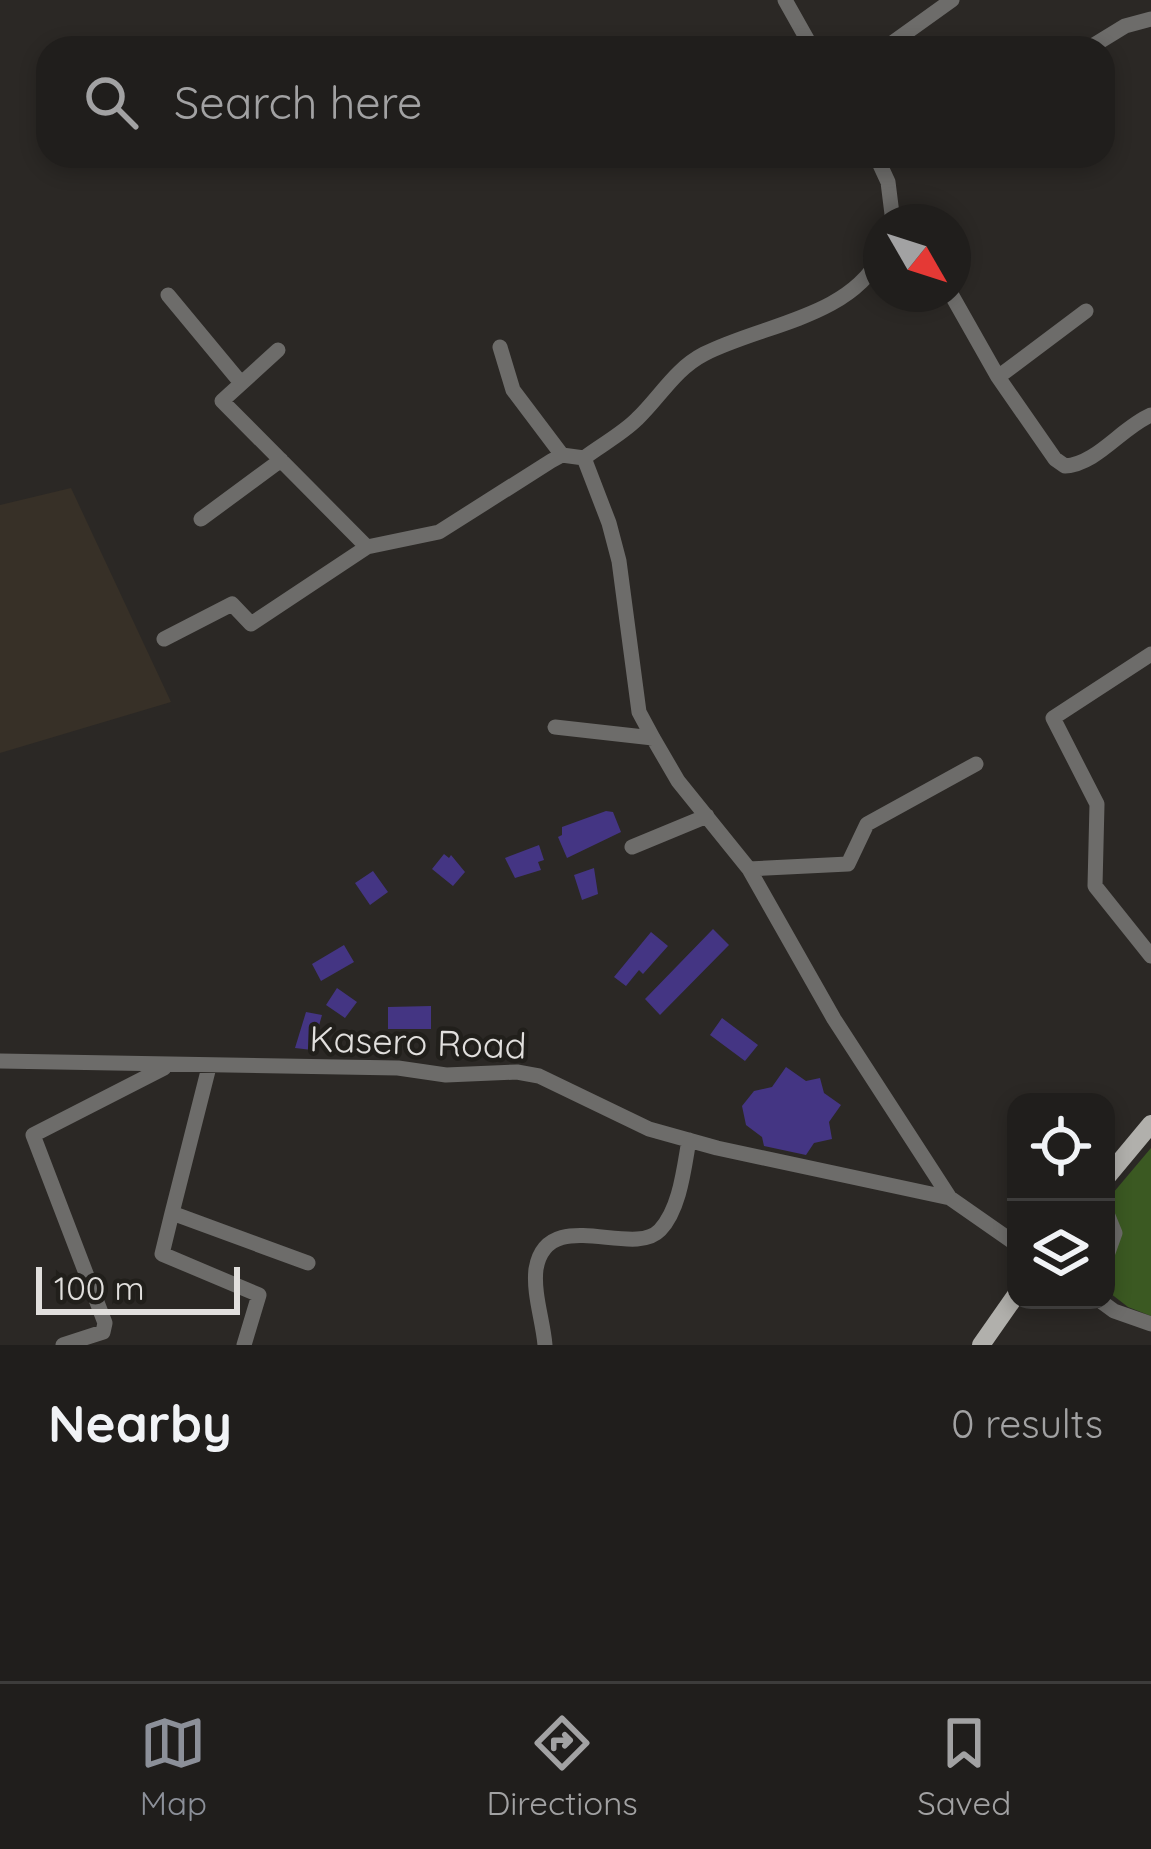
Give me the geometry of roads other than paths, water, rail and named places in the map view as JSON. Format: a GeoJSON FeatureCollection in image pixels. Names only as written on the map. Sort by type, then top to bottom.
{"type":"FeatureCollection","features":[{"type":"Feature","properties":{"kind":"main road"},"geometry":{"type":"LineString","coordinates":[[1115,1167],[1151,1124]]}},
{"type":"Feature","properties":{"kind":"main road"},"geometry":{"type":"LineString","coordinates":[[981,1345],[1007,1307]]}},
{"type":"Feature","properties":{"kind":"street"},"geometry":{"type":"LineString","coordinates":[[785,0],[805,36]]}},
{"type":"Feature","properties":{"kind":"street"},"geometry":{"type":"LineString","coordinates":[[902,36],[952,0]]}},
{"type":"Feature","properties":{"kind":"street"},"geometry":{"type":"LineString","coordinates":[[1109,36],[1151,19]]}},
{"type":"Feature","properties":{"kind":"street"},"geometry":{"type":"LineString","coordinates":[[882,168],[891,204]]}},
{"type":"Feature","properties":{"kind":"street"},"geometry":{"type":"LineString","coordinates":[[164,639],[232,604],[250,624],[367,547],[440,532],[562,455],[584,458],[636,421],[698,357],[835,303],[863,282]]}},
{"type":"Feature","properties":{"kind":"street"},"geometry":{"type":"LineString","coordinates":[[168,295],[241,383]]}},
{"type":"Feature","properties":{"kind":"street"},"geometry":{"type":"LineString","coordinates":[[998,376],[1086,311]]}},
{"type":"Feature","properties":{"kind":"street"},"geometry":{"type":"LineString","coordinates":[[961,312],[998,376],[1065,466],[1080,465],[1128,425],[1151,415]]}},
{"type":"Feature","properties":{"kind":"street"},"geometry":{"type":"LineString","coordinates":[[500,347],[513,390],[562,455]]}},
{"type":"Feature","properties":{"kind":"street"},"geometry":{"type":"LineString","coordinates":[[278,350],[222,401],[367,547]]}},
{"type":"Feature","properties":{"kind":"street"},"geometry":{"type":"LineString","coordinates":[[584,458],[619,561],[640,712],[652,738],[678,781],[749,869],[834,1019],[950,1198]]}},
{"type":"Feature","properties":{"kind":"street"},"geometry":{"type":"LineString","coordinates":[[200,519],[281,460]]}},
{"type":"Feature","properties":{"kind":"street"},"geometry":{"type":"LineString","coordinates":[[1151,654],[1053,718],[1096,804],[1094,886],[1151,956]]}},
{"type":"Feature","properties":{"kind":"street"},"geometry":{"type":"LineString","coordinates":[[554,727],[652,738]]}},
{"type":"Feature","properties":{"kind":"street"},"geometry":{"type":"LineString","coordinates":[[749,869],[848,865],[867,824],[976,764]]}},
{"type":"Feature","properties":{"kind":"street"},"geometry":{"type":"LineString","coordinates":[[632,847],[707,816]]}},
{"type":"Feature","properties":{"kind":"street","name":"Kasero Road"},"geometry":{"type":"LineString","coordinates":[[0,1061],[398,1068],[446,1075],[517,1072],[539,1076],[649,1129],[689,1141],[950,1198],[1007,1238]]}},
{"type":"Feature","properties":{"kind":"street"},"geometry":{"type":"LineString","coordinates":[[63,1345],[104,1332],[105,1323],[33,1135],[168,1066]]}},
{"type":"Feature","properties":{"kind":"street"},"geometry":{"type":"LineString","coordinates":[[209,1066],[162,1254],[260,1295],[244,1345]]}},
{"type":"Feature","properties":{"kind":"street"},"geometry":{"type":"LineString","coordinates":[[544,1345],[536,1266],[547,1246],[568,1235],[649,1237],[661,1229],[682,1183],[689,1141]]}},
{"type":"Feature","properties":{"kind":"street"},"geometry":{"type":"LineString","coordinates":[[172,1213],[308,1263]]}},
{"type":"Feature","properties":{"kind":"street"},"geometry":{"type":"LineString","coordinates":[[1111,1309],[1151,1324]]}}]}
